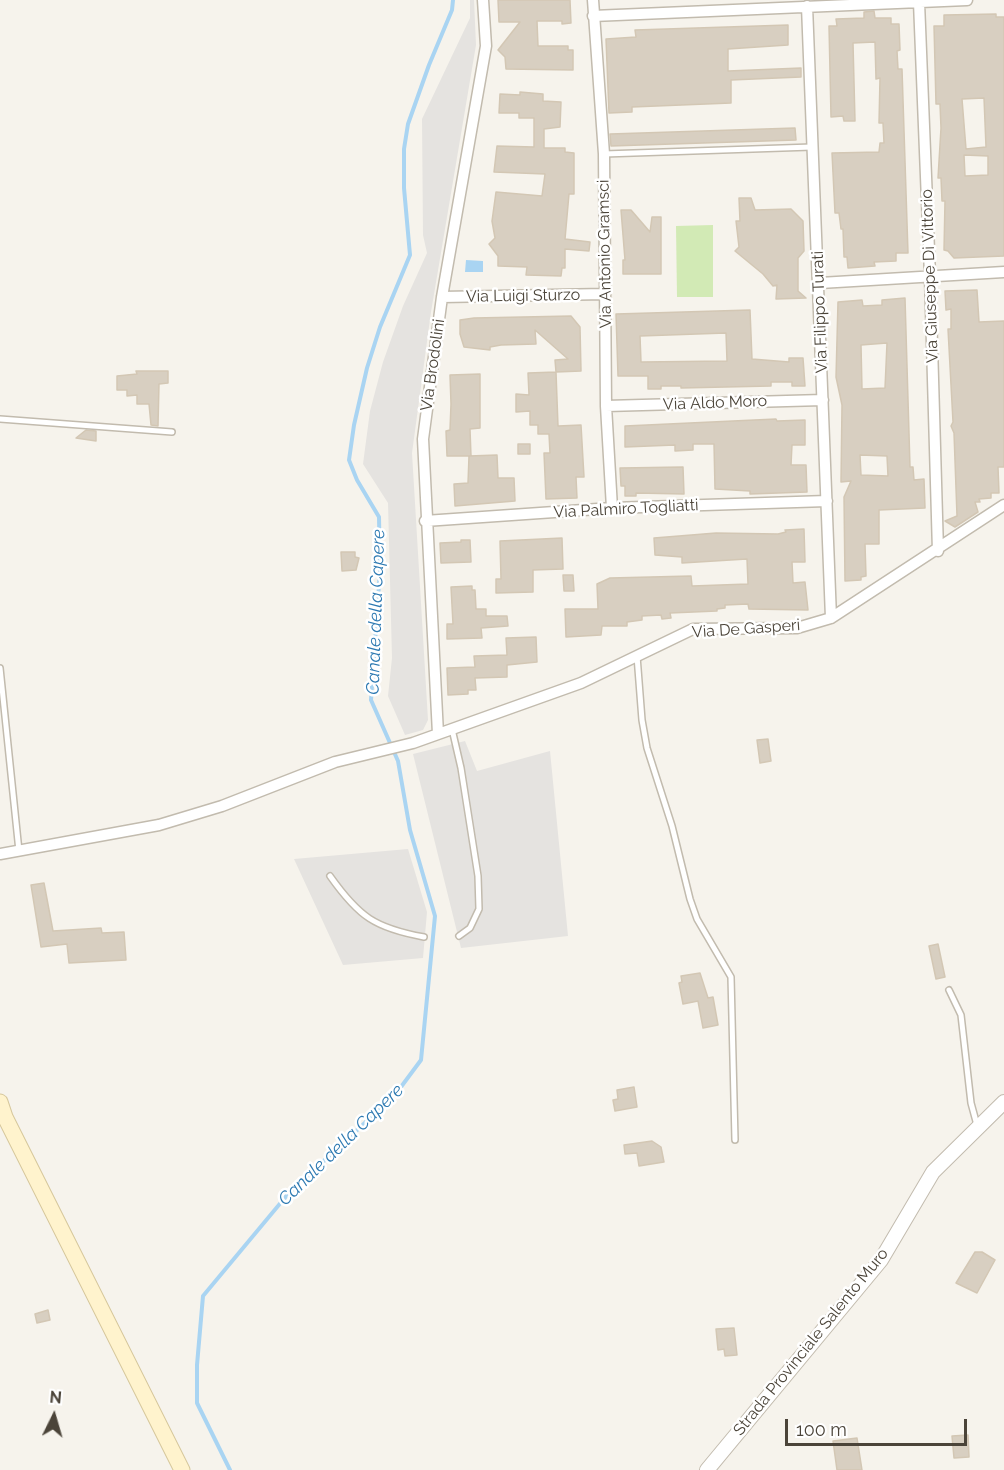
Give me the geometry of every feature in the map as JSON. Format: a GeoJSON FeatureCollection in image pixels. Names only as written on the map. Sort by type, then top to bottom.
{"type":"FeatureCollection","features":[{"type":"Feature","properties":{"kind":"main road"},"geometry":{"type":"LineString","coordinates":[[0,1102],[5,1117],[129,1369],[182,1470]]}},
{"type":"Feature","properties":{"kind":"street","name":"Via Brodolini"},"geometry":{"type":"LineString","coordinates":[[438,734],[425,521],[423,439],[442,297],[486,46],[483,0]]}},
{"type":"Feature","properties":{"kind":"street","name":"Via Antonio Gramsci"},"geometry":{"type":"LineString","coordinates":[[593,0],[604,154],[606,406],[612,507]]}},
{"type":"Feature","properties":{"kind":"street"},"geometry":{"type":"LineString","coordinates":[[593,16],[967,0]]}},
{"type":"Feature","properties":{"kind":"street","name":"Via Giuseppe Di Vittorio"},"geometry":{"type":"LineString","coordinates":[[919,2],[938,551]]}},
{"type":"Feature","properties":{"kind":"street","name":"Via Filippo Turati"},"geometry":{"type":"LineString","coordinates":[[807,6],[820,283],[831,618]]}},
{"type":"Feature","properties":{"kind":"street"},"geometry":{"type":"LineString","coordinates":[[820,283],[1004,272]]}},
{"type":"Feature","properties":{"kind":"street","name":"Via Luigi Sturzo"},"geometry":{"type":"LineString","coordinates":[[442,297],[605,294]]}},
{"type":"Feature","properties":{"kind":"street","name":"Via Aldo Moro"},"geometry":{"type":"LineString","coordinates":[[606,406],[823,400]]}},
{"type":"Feature","properties":{"kind":"street","name":"Via Palmiro Togliatti"},"geometry":{"type":"LineString","coordinates":[[425,521],[612,507],[828,501]]}},
{"type":"Feature","properties":{"kind":"street","name":"Via De Gasperi"},"geometry":{"type":"LineString","coordinates":[[0,854],[159,825],[222,806],[334,762],[413,743],[581,683],[693,629],[797,628],[831,618],[938,551],[1004,505]]}},
{"type":"Feature","properties":{"kind":"street","name":"Strada Provinciale Salento Muro"},"geometry":{"type":"LineString","coordinates":[[707,1470],[881,1260],[933,1172],[1004,1102]]}},
{"type":"Feature","properties":{"kind":"lane"},"geometry":{"type":"LineString","coordinates":[[604,154],[813,147]]}},
{"type":"Feature","properties":{"kind":"lane"},"geometry":{"type":"LineString","coordinates":[[0,419],[172,432]]}},
{"type":"Feature","properties":{"kind":"lane"},"geometry":{"type":"LineString","coordinates":[[637,656],[642,720],[647,748],[672,826],[690,899],[697,919],[731,977],[735,1140]]}},
{"type":"Feature","properties":{"kind":"lane"},"geometry":{"type":"LineString","coordinates":[[0,668],[19,851]]}},
{"type":"Feature","properties":{"kind":"lane"},"geometry":{"type":"LineString","coordinates":[[452,729],[463,778],[479,898],[479,909],[470,928],[459,936]]}},
{"type":"Feature","properties":{"kind":"lane"},"geometry":{"type":"LineString","coordinates":[[330,876],[349,902],[366,918],[393,931],[424,937]]}},
{"type":"Feature","properties":{"kind":"lane"},"geometry":{"type":"LineString","coordinates":[[949,990],[961,1015],[971,1103],[978,1128]]}},
{"type":"Feature","properties":{"kind":"green space"},"geometry":{"type":"Polygon","coordinates":[[[713,225],[713,297],[677,297],[676,226],[713,225]]]}},
{"type":"Feature","properties":{"kind":"shaded area"},"geometry":{"type":"Polygon","coordinates":[[[470,0],[474,0],[476,45],[431,312],[412,453],[428,720],[423,730],[405,735],[388,696],[392,658],[388,503],[363,464],[370,411],[383,362],[403,306],[427,253],[423,235],[422,119],[470,18],[470,0]]]}},
{"type":"Feature","properties":{"kind":"shaded area"},"geometry":{"type":"Polygon","coordinates":[[[465,741],[477,771],[550,751],[568,936],[461,948],[413,754],[465,741]]]}},
{"type":"Feature","properties":{"kind":"shaded area"},"geometry":{"type":"Polygon","coordinates":[[[408,849],[427,912],[423,958],[343,965],[294,859],[408,849]]]}},
{"type":"Feature","properties":{"kind":"water"},"geometry":{"type":"Polygon","coordinates":[[[466,260],[483,261],[483,272],[465,272],[466,260]]]}},
{"type":"Feature","properties":{"kind":"building"},"geometry":{"type":"Polygon","coordinates":[[[498,0],[570,0],[571,23],[537,21],[538,46],[568,46],[568,50],[573,50],[573,70],[506,69],[505,57],[498,50],[520,22],[499,22],[498,0]]]}},
{"type":"Feature","properties":{"kind":"building"},"geometry":{"type":"Polygon","coordinates":[[[874,11],[875,18],[891,18],[891,24],[899,24],[900,50],[897,51],[898,69],[902,69],[908,253],[896,253],[896,261],[874,262],[875,266],[848,268],[847,257],[844,257],[843,229],[841,229],[839,213],[835,213],[832,153],[879,152],[880,143],[884,143],[883,123],[879,123],[880,78],[876,79],[875,42],[853,43],[855,121],[844,121],[843,116],[831,117],[829,26],[837,26],[836,19],[864,18],[864,12],[874,11]]]}},
{"type":"Feature","properties":{"kind":"building"},"geometry":{"type":"Polygon","coordinates":[[[996,14],[996,17],[1004,17],[1004,256],[954,258],[944,250],[945,201],[942,201],[941,178],[938,178],[941,128],[940,104],[936,104],[934,26],[944,26],[944,15],[996,14]],[[984,98],[962,99],[966,149],[986,147],[984,98]],[[964,155],[965,176],[988,175],[988,156],[964,155]]]}},
{"type":"Feature","properties":{"kind":"building"},"geometry":{"type":"Polygon","coordinates":[[[788,25],[788,45],[728,49],[728,71],[801,68],[801,77],[731,80],[731,103],[632,107],[632,112],[609,113],[606,39],[636,37],[635,30],[788,25]]]}},
{"type":"Feature","properties":{"kind":"building"},"geometry":{"type":"Polygon","coordinates":[[[520,92],[543,94],[543,101],[561,102],[560,127],[544,129],[544,148],[565,148],[565,152],[574,153],[574,194],[569,194],[565,239],[590,242],[589,251],[565,249],[565,268],[562,268],[561,276],[526,275],[527,267],[498,266],[498,256],[489,244],[495,238],[492,221],[496,192],[542,196],[545,174],[494,172],[497,146],[534,147],[534,118],[519,118],[519,113],[499,113],[500,94],[520,95],[520,92]]]}},
{"type":"Feature","properties":{"kind":"building"},"geometry":{"type":"Polygon","coordinates":[[[795,128],[796,140],[611,146],[610,134],[795,128]]]}},
{"type":"Feature","properties":{"kind":"building"},"geometry":{"type":"Polygon","coordinates":[[[739,198],[751,198],[755,210],[791,209],[803,221],[804,251],[798,258],[798,291],[806,298],[776,299],[777,285],[773,286],[763,274],[735,251],[739,247],[736,221],[740,221],[739,198]]]}},
{"type":"Feature","properties":{"kind":"building"},"geometry":{"type":"Polygon","coordinates":[[[621,210],[631,210],[650,232],[652,217],[661,217],[661,274],[623,274],[623,260],[625,260],[621,210]]]}},
{"type":"Feature","properties":{"kind":"building"},"geometry":{"type":"Polygon","coordinates":[[[977,290],[979,322],[1004,321],[1004,467],[998,467],[999,493],[991,493],[991,498],[979,499],[980,502],[975,502],[978,512],[955,527],[945,521],[957,516],[948,329],[951,329],[951,309],[946,310],[945,291],[977,290]]]}},
{"type":"Feature","properties":{"kind":"building"},"geometry":{"type":"Polygon","coordinates":[[[905,298],[910,467],[913,467],[914,480],[924,479],[925,508],[879,510],[879,544],[865,544],[866,576],[861,577],[861,580],[845,581],[844,497],[851,481],[841,482],[842,405],[836,377],[838,302],[862,300],[863,306],[882,305],[882,300],[905,298]],[[887,343],[861,345],[862,389],[885,388],[887,343]],[[860,455],[861,475],[888,476],[887,456],[860,455]]]}},
{"type":"Feature","properties":{"kind":"building"},"geometry":{"type":"Polygon","coordinates":[[[750,310],[752,359],[789,362],[789,358],[803,358],[805,386],[792,386],[792,382],[771,382],[771,386],[681,388],[681,386],[661,386],[661,389],[648,389],[648,376],[618,376],[616,314],[750,310]],[[726,333],[640,336],[641,362],[727,361],[726,333]]]}},
{"type":"Feature","properties":{"kind":"building"},"geometry":{"type":"Polygon","coordinates":[[[571,316],[580,327],[581,371],[556,372],[555,360],[568,359],[535,330],[536,344],[501,345],[490,347],[490,350],[464,347],[460,334],[460,320],[571,316]]]}},
{"type":"Feature","properties":{"kind":"building"},"geometry":{"type":"Polygon","coordinates":[[[136,371],[168,371],[168,383],[159,384],[158,426],[151,425],[149,404],[137,404],[137,395],[127,396],[127,390],[117,390],[117,376],[137,374],[136,371]]]}},
{"type":"Feature","properties":{"kind":"building"},"geometry":{"type":"Polygon","coordinates":[[[556,372],[558,426],[581,425],[584,477],[576,477],[577,498],[546,499],[544,453],[550,453],[549,434],[538,434],[538,425],[530,425],[530,411],[516,412],[516,394],[529,395],[528,373],[556,372]]]}},
{"type":"Feature","properties":{"kind":"building"},"geometry":{"type":"Polygon","coordinates":[[[480,374],[480,428],[470,429],[471,456],[447,456],[446,431],[450,430],[451,404],[450,375],[480,374]]]}},
{"type":"Feature","properties":{"kind":"building"},"geometry":{"type":"Polygon","coordinates":[[[776,419],[777,421],[805,420],[805,445],[792,445],[791,465],[806,465],[807,492],[750,494],[750,491],[715,489],[714,444],[693,444],[693,450],[675,451],[675,445],[625,447],[625,426],[776,419]]]}},
{"type":"Feature","properties":{"kind":"building"},"geometry":{"type":"Polygon","coordinates":[[[86,430],[96,431],[96,441],[76,438],[86,430]]]}},
{"type":"Feature","properties":{"kind":"building"},"geometry":{"type":"Polygon","coordinates":[[[518,444],[530,444],[530,454],[518,454],[518,444]]]}},
{"type":"Feature","properties":{"kind":"building"},"geometry":{"type":"Polygon","coordinates":[[[497,455],[498,478],[514,478],[515,501],[455,506],[454,484],[468,483],[469,456],[497,455]]]}},
{"type":"Feature","properties":{"kind":"building"},"geometry":{"type":"Polygon","coordinates":[[[683,467],[684,494],[636,493],[636,496],[625,496],[625,486],[621,486],[620,468],[683,467]]]}},
{"type":"Feature","properties":{"kind":"building"},"geometry":{"type":"Polygon","coordinates":[[[804,529],[805,562],[792,562],[793,583],[805,582],[808,610],[749,609],[748,604],[725,605],[725,608],[717,609],[717,611],[670,613],[671,618],[662,619],[661,615],[642,616],[642,620],[627,622],[627,626],[602,626],[601,635],[566,637],[565,609],[598,609],[597,584],[610,578],[691,576],[692,586],[748,584],[747,559],[682,563],[682,557],[655,555],[654,538],[716,533],[778,534],[786,532],[785,530],[804,529]]]}},
{"type":"Feature","properties":{"kind":"building"},"geometry":{"type":"Polygon","coordinates":[[[562,538],[563,569],[533,570],[533,592],[496,593],[496,579],[501,579],[500,541],[562,538]]]}},
{"type":"Feature","properties":{"kind":"building"},"geometry":{"type":"Polygon","coordinates":[[[461,540],[470,540],[471,562],[441,563],[440,543],[461,542],[461,540]]]}},
{"type":"Feature","properties":{"kind":"building"},"geometry":{"type":"Polygon","coordinates":[[[341,552],[355,552],[355,557],[359,558],[356,570],[342,571],[341,552]]]}},
{"type":"Feature","properties":{"kind":"building"},"geometry":{"type":"Polygon","coordinates":[[[563,575],[573,575],[574,591],[564,591],[563,575]]]}},
{"type":"Feature","properties":{"kind":"building"},"geometry":{"type":"Polygon","coordinates":[[[472,586],[472,590],[475,590],[476,609],[486,609],[486,616],[507,616],[508,626],[481,628],[482,638],[447,639],[447,624],[453,624],[451,587],[472,586]]]}},
{"type":"Feature","properties":{"kind":"building"},"geometry":{"type":"Polygon","coordinates":[[[536,637],[537,662],[507,665],[507,677],[475,678],[476,690],[468,690],[468,694],[448,695],[447,668],[475,667],[474,656],[507,655],[506,638],[536,637]]]}},
{"type":"Feature","properties":{"kind":"building"},"geometry":{"type":"Polygon","coordinates":[[[768,739],[771,761],[760,763],[757,740],[768,739]]]}},
{"type":"Feature","properties":{"kind":"building"},"geometry":{"type":"Polygon","coordinates":[[[44,883],[53,931],[101,928],[102,933],[124,932],[126,960],[69,963],[67,944],[41,947],[31,885],[44,883]]]}},
{"type":"Feature","properties":{"kind":"building"},"geometry":{"type":"Polygon","coordinates":[[[938,944],[945,977],[936,979],[929,946],[938,944]]]}},
{"type":"Feature","properties":{"kind":"building"},"geometry":{"type":"Polygon","coordinates":[[[700,973],[708,998],[713,997],[718,1025],[703,1028],[698,1001],[683,1004],[679,983],[682,982],[681,976],[700,973]]]}},
{"type":"Feature","properties":{"kind":"building"},"geometry":{"type":"Polygon","coordinates":[[[634,1087],[637,1107],[615,1111],[613,1100],[618,1099],[617,1090],[634,1087]]]}},
{"type":"Feature","properties":{"kind":"building"},"geometry":{"type":"Polygon","coordinates":[[[652,1141],[661,1147],[664,1162],[639,1166],[637,1153],[625,1154],[624,1145],[652,1141]]]}},
{"type":"Feature","properties":{"kind":"building"},"geometry":{"type":"Polygon","coordinates":[[[975,1252],[982,1252],[995,1260],[977,1293],[956,1283],[975,1252]]]}},
{"type":"Feature","properties":{"kind":"building"},"geometry":{"type":"Polygon","coordinates":[[[48,1310],[50,1320],[37,1323],[35,1314],[48,1310]]]}},
{"type":"Feature","properties":{"kind":"building"},"geometry":{"type":"Polygon","coordinates":[[[734,1328],[737,1355],[725,1356],[724,1349],[718,1350],[716,1329],[734,1328]]]}},
{"type":"Feature","properties":{"kind":"building"},"geometry":{"type":"Polygon","coordinates":[[[968,1435],[969,1457],[954,1458],[952,1436],[968,1435]]]}},
{"type":"Feature","properties":{"kind":"building"},"geometry":{"type":"Polygon","coordinates":[[[857,1438],[862,1470],[837,1470],[833,1441],[857,1438]]]}},
{"type":"Feature","properties":{"kind":"waterway","name":"Canale della Capere"},"geometry":{"type":"LineString","coordinates":[[230,1470],[197,1403],[197,1365],[203,1296],[288,1194],[395,1095],[421,1060],[435,916],[410,830],[398,761],[371,700],[380,570],[379,517],[357,480],[349,460],[354,425],[367,368],[380,327],[410,255],[404,188],[404,149],[408,124],[452,10],[453,0]]}}]}
